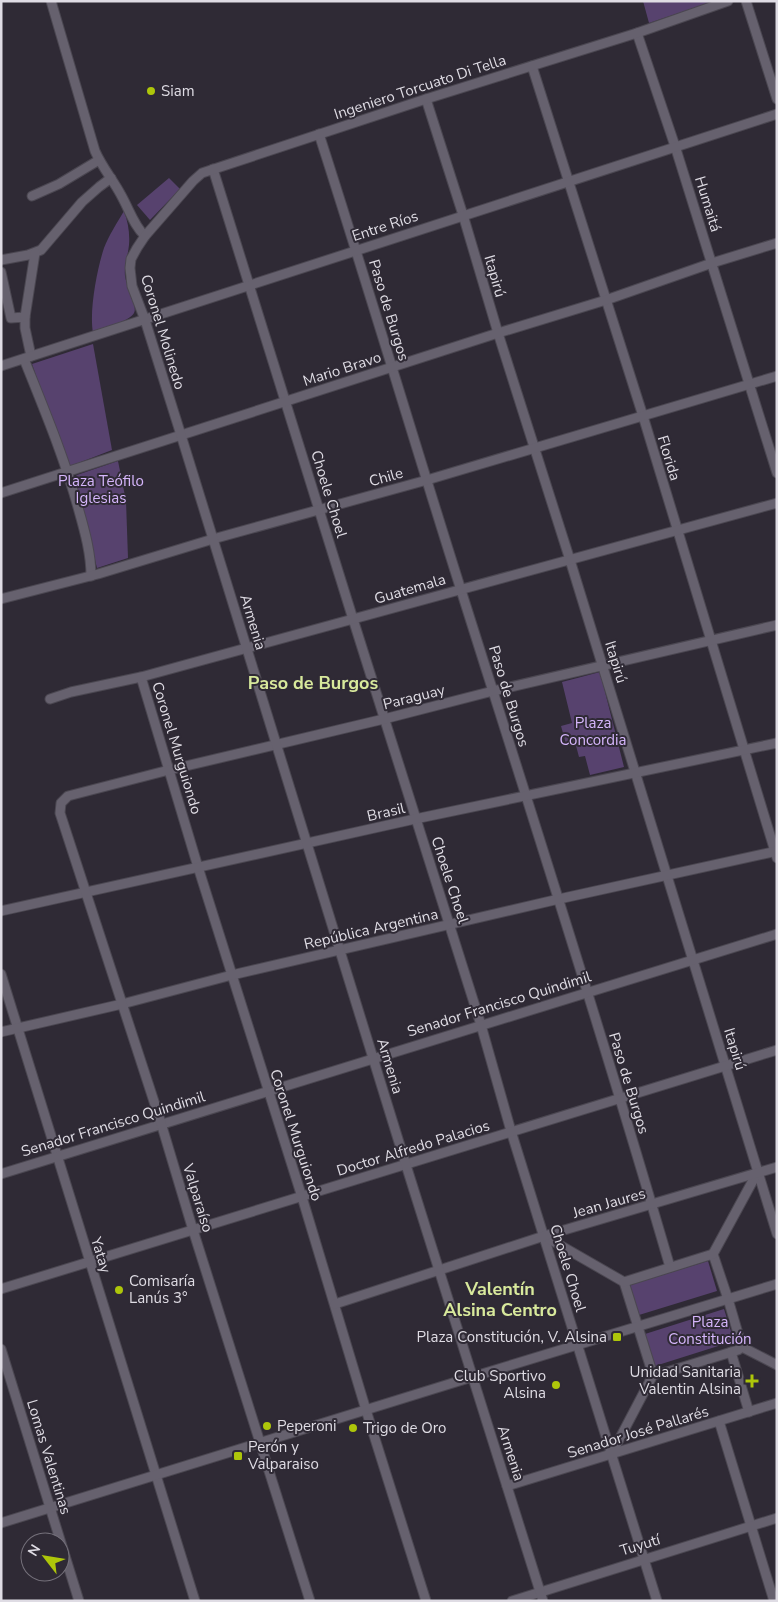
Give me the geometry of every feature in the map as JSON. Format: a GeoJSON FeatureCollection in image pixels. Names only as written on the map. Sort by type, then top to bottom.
{"type":"FeatureCollection","features":[{"type":"Feature","properties":{"kind":"street"},"geometry":{"type":"LineString","coordinates":[[51,1],[99,160],[137,226],[145,236]]}},
{"type":"Feature","properties":{"kind":"street","name":"Ingeniero Torcuato Di Tella"},"geometry":{"type":"LineString","coordinates":[[145,236],[198,176],[213,169],[426,99],[637,33],[728,1]]}},
{"type":"Feature","properties":{"kind":"street"},"geometry":{"type":"LineString","coordinates":[[746,1],[777,99]]}},
{"type":"Feature","properties":{"kind":"street","name":"Humaitá"},"geometry":{"type":"LineString","coordinates":[[637,33],[675,146],[777,473]]}},
{"type":"Feature","properties":{"kind":"street","name":"Florida"},"geometry":{"type":"LineString","coordinates":[[532,66],[643,416],[776,854]]}},
{"type":"Feature","properties":{"kind":"street","name":"Itapirú"},"geometry":{"type":"LineString","coordinates":[[426,99],[777,1234]]}},
{"type":"Feature","properties":{"kind":"street","name":"Entre Ríos"},"geometry":{"type":"LineString","coordinates":[[1,366],[777,114]]}},
{"type":"Feature","properties":{"kind":"street","name":"Paso de Burgos"},"geometry":{"type":"LineString","coordinates":[[319,134],[559,899],[670,1267]]}},
{"type":"Feature","properties":{"kind":"street"},"geometry":{"type":"LineString","coordinates":[[32,196],[59,184],[99,160]]}},
{"type":"Feature","properties":{"kind":"street","name":"Choele Choel"},"geometry":{"type":"LineString","coordinates":[[213,169],[415,819],[450,925],[511,1131],[658,1601]]}},
{"type":"Feature","properties":{"kind":"street"},"geometry":{"type":"LineString","coordinates":[[1,260],[35,253],[47,245],[82,202],[111,178]]}},
{"type":"Feature","properties":{"kind":"street","name":"Coronel Molinedo"},"geometry":{"type":"LineString","coordinates":[[145,236],[132,259],[130,268],[132,286],[213,540]]}},
{"type":"Feature","properties":{"kind":"street","name":"Mario Bravo"},"geometry":{"type":"LineString","coordinates":[[1,493],[606,300],[712,263],[777,243]]}},
{"type":"Feature","properties":{"kind":"street"},"geometry":{"type":"LineString","coordinates":[[35,253],[25,317],[28,358],[68,471],[85,532],[91,576]]}},
{"type":"Feature","properties":{"kind":"street"},"geometry":{"type":"LineString","coordinates":[[1,272],[6,319],[25,317]]}},
{"type":"Feature","properties":{"kind":"street","name":"Chile"},"geometry":{"type":"LineString","coordinates":[[1,599],[91,576],[426,480],[777,376]]}},
{"type":"Feature","properties":{"kind":"street","name":"Guatemala"},"geometry":{"type":"LineString","coordinates":[[50,700],[70,692],[141,677],[777,503]]}},
{"type":"Feature","properties":{"kind":"street","name":"Armenia"},"geometry":{"type":"LineString","coordinates":[[213,540],[472,1377],[542,1596]]}},
{"type":"Feature","properties":{"kind":"street","name":"Paraguay"},"geometry":{"type":"LineString","coordinates":[[61,803],[68,796],[168,770],[493,691],[777,625]]}},
{"type":"Feature","properties":{"kind":"street","name":"Coronel Murguiondo"},"geometry":{"type":"LineString","coordinates":[[141,677],[168,770],[426,1601]]}},
{"type":"Feature","properties":{"kind":"street","name":"Brasil"},"geometry":{"type":"LineString","coordinates":[[1,911],[415,819],[777,743]]}},
{"type":"Feature","properties":{"kind":"street","name":"Valparaíso"},"geometry":{"type":"LineString","coordinates":[[61,803],[60,813],[161,1123],[310,1601]]}},
{"type":"Feature","properties":{"kind":"street","name":"República Argentina"},"geometry":{"type":"LineString","coordinates":[[1,1032],[122,1004],[232,975],[559,899],[667,875],[776,854]]}},
{"type":"Feature","properties":{"kind":"street","name":"Senador Francisco Quindimil"},"geometry":{"type":"LineString","coordinates":[[1,1174],[267,1090],[777,934]]}},
{"type":"Feature","properties":{"kind":"street","name":"Yatay"},"geometry":{"type":"LineString","coordinates":[[1,974],[195,1601]]}},
{"type":"Feature","properties":{"kind":"street","name":"Doctor Alfredo Palacios"},"geometry":{"type":"LineString","coordinates":[[1,1289],[777,1050]]}},
{"type":"Feature","properties":{"kind":"street","name":"Jean Jaures"},"geometry":{"type":"LineString","coordinates":[[335,1304],[544,1236],[777,1167]]}},
{"type":"Feature","properties":{"kind":"street"},"geometry":{"type":"LineString","coordinates":[[624,1282],[713,1254],[757,1173]]}},
{"type":"Feature","properties":{"kind":"street"},"geometry":{"type":"LineString","coordinates":[[544,1236],[624,1282],[653,1375],[611,1455]]}},
{"type":"Feature","properties":{"kind":"street"},"geometry":{"type":"LineString","coordinates":[[713,1254],[742,1347],[777,1365]]}},
{"type":"Feature","properties":{"kind":"street"},"geometry":{"type":"LineString","coordinates":[[1,1523],[777,1284]]}},
{"type":"Feature","properties":{"kind":"street"},"geometry":{"type":"LineString","coordinates":[[653,1375],[742,1347]]}},
{"type":"Feature","properties":{"kind":"street","name":"Lomas Valentinas"},"geometry":{"type":"LineString","coordinates":[[1,1349],[79,1601]]}},
{"type":"Feature","properties":{"kind":"street"},"geometry":{"type":"LineString","coordinates":[[730,1352],[749,1412]]}},
{"type":"Feature","properties":{"kind":"street","name":"Senador José Pallarés"},"geometry":{"type":"LineString","coordinates":[[507,1486],[777,1403]]}},
{"type":"Feature","properties":{"kind":"street"},"geometry":{"type":"LineString","coordinates":[[719,1422],[774,1601]]}},
{"type":"Feature","properties":{"kind":"street","name":"Tuyutí"},"geometry":{"type":"LineString","coordinates":[[512,1601],[542,1596],[644,1558],[777,1518]]}},
{"type":"Feature","properties":{"kind":"green space"},"geometry":{"type":"Polygon","coordinates":[[[643,1],[715,1],[649,23],[643,1]]]}},
{"type":"Feature","properties":{"kind":"green space"},"geometry":{"type":"Polygon","coordinates":[[[169,178],[180,189],[150,220],[137,205],[169,178]]]}},
{"type":"Feature","properties":{"kind":"green space"},"geometry":{"type":"Polygon","coordinates":[[[124,211],[128,223],[129,236],[125,276],[135,310],[131,316],[122,322],[93,333],[93,302],[101,257],[108,238],[124,211]]]}},
{"type":"Feature","properties":{"kind":"green space"},"geometry":{"type":"Polygon","coordinates":[[[93,344],[112,450],[68,467],[32,364],[93,344]]]}},
{"type":"Feature","properties":{"kind":"green space","name":"Plaza Teófilo Iglesias"},"geometry":{"type":"Polygon","coordinates":[[[118,461],[126,501],[128,558],[97,568],[75,477],[118,461]]]}},
{"type":"Feature","properties":{"kind":"green space","name":"Plaza Concordia"},"geometry":{"type":"Polygon","coordinates":[[[600,672],[624,767],[590,775],[585,756],[579,757],[575,742],[566,744],[561,726],[572,723],[562,682],[600,672]]]}},
{"type":"Feature","properties":{"kind":"green space","name":"Plaza Constitución"},"geometry":{"type":"Polygon","coordinates":[[[708,1261],[717,1291],[639,1315],[630,1285],[708,1261]]]}},
{"type":"Feature","properties":{"kind":"green space","name":"Plaza Constitución"},"geometry":{"type":"Polygon","coordinates":[[[724,1309],[734,1341],[655,1366],[645,1334],[724,1309]]]}},
{"type":"Feature","properties":{"kind":"place","name":"Siam"},"geometry":{"type":"Point","coordinates":[151,91]}},
{"type":"Feature","properties":{"kind":"place","name":"Comisaría Lanús 3°"},"geometry":{"type":"Point","coordinates":[119,1290]}},
{"type":"Feature","properties":{"kind":"place","name":"Plaza Constitución, V. Alsina"},"geometry":{"type":"Point","coordinates":[617,1337]}},
{"type":"Feature","properties":{"kind":"place","name":"Unidad Sanitaria Valentin Alsina"},"geometry":{"type":"Point","coordinates":[752,1381]}},
{"type":"Feature","properties":{"kind":"place","name":"Club Sportivo Alsina"},"geometry":{"type":"Point","coordinates":[556,1385]}},
{"type":"Feature","properties":{"kind":"place","name":"Peperoni"},"geometry":{"type":"Point","coordinates":[267,1426]}},
{"type":"Feature","properties":{"kind":"place","name":"Trigo de Oro"},"geometry":{"type":"Point","coordinates":[353,1428]}},
{"type":"Feature","properties":{"kind":"place","name":"Perón y Valparaiso"},"geometry":{"type":"Point","coordinates":[238,1456]}},
{"type":"Feature","properties":{"kind":"district","name":"Paso de Burgos"},"geometry":{"type":"Point","coordinates":[313,683]}},
{"type":"Feature","properties":{"kind":"district","name":"Valentín Alsina Centro"},"geometry":{"type":"Point","coordinates":[500,1299]}}]}
